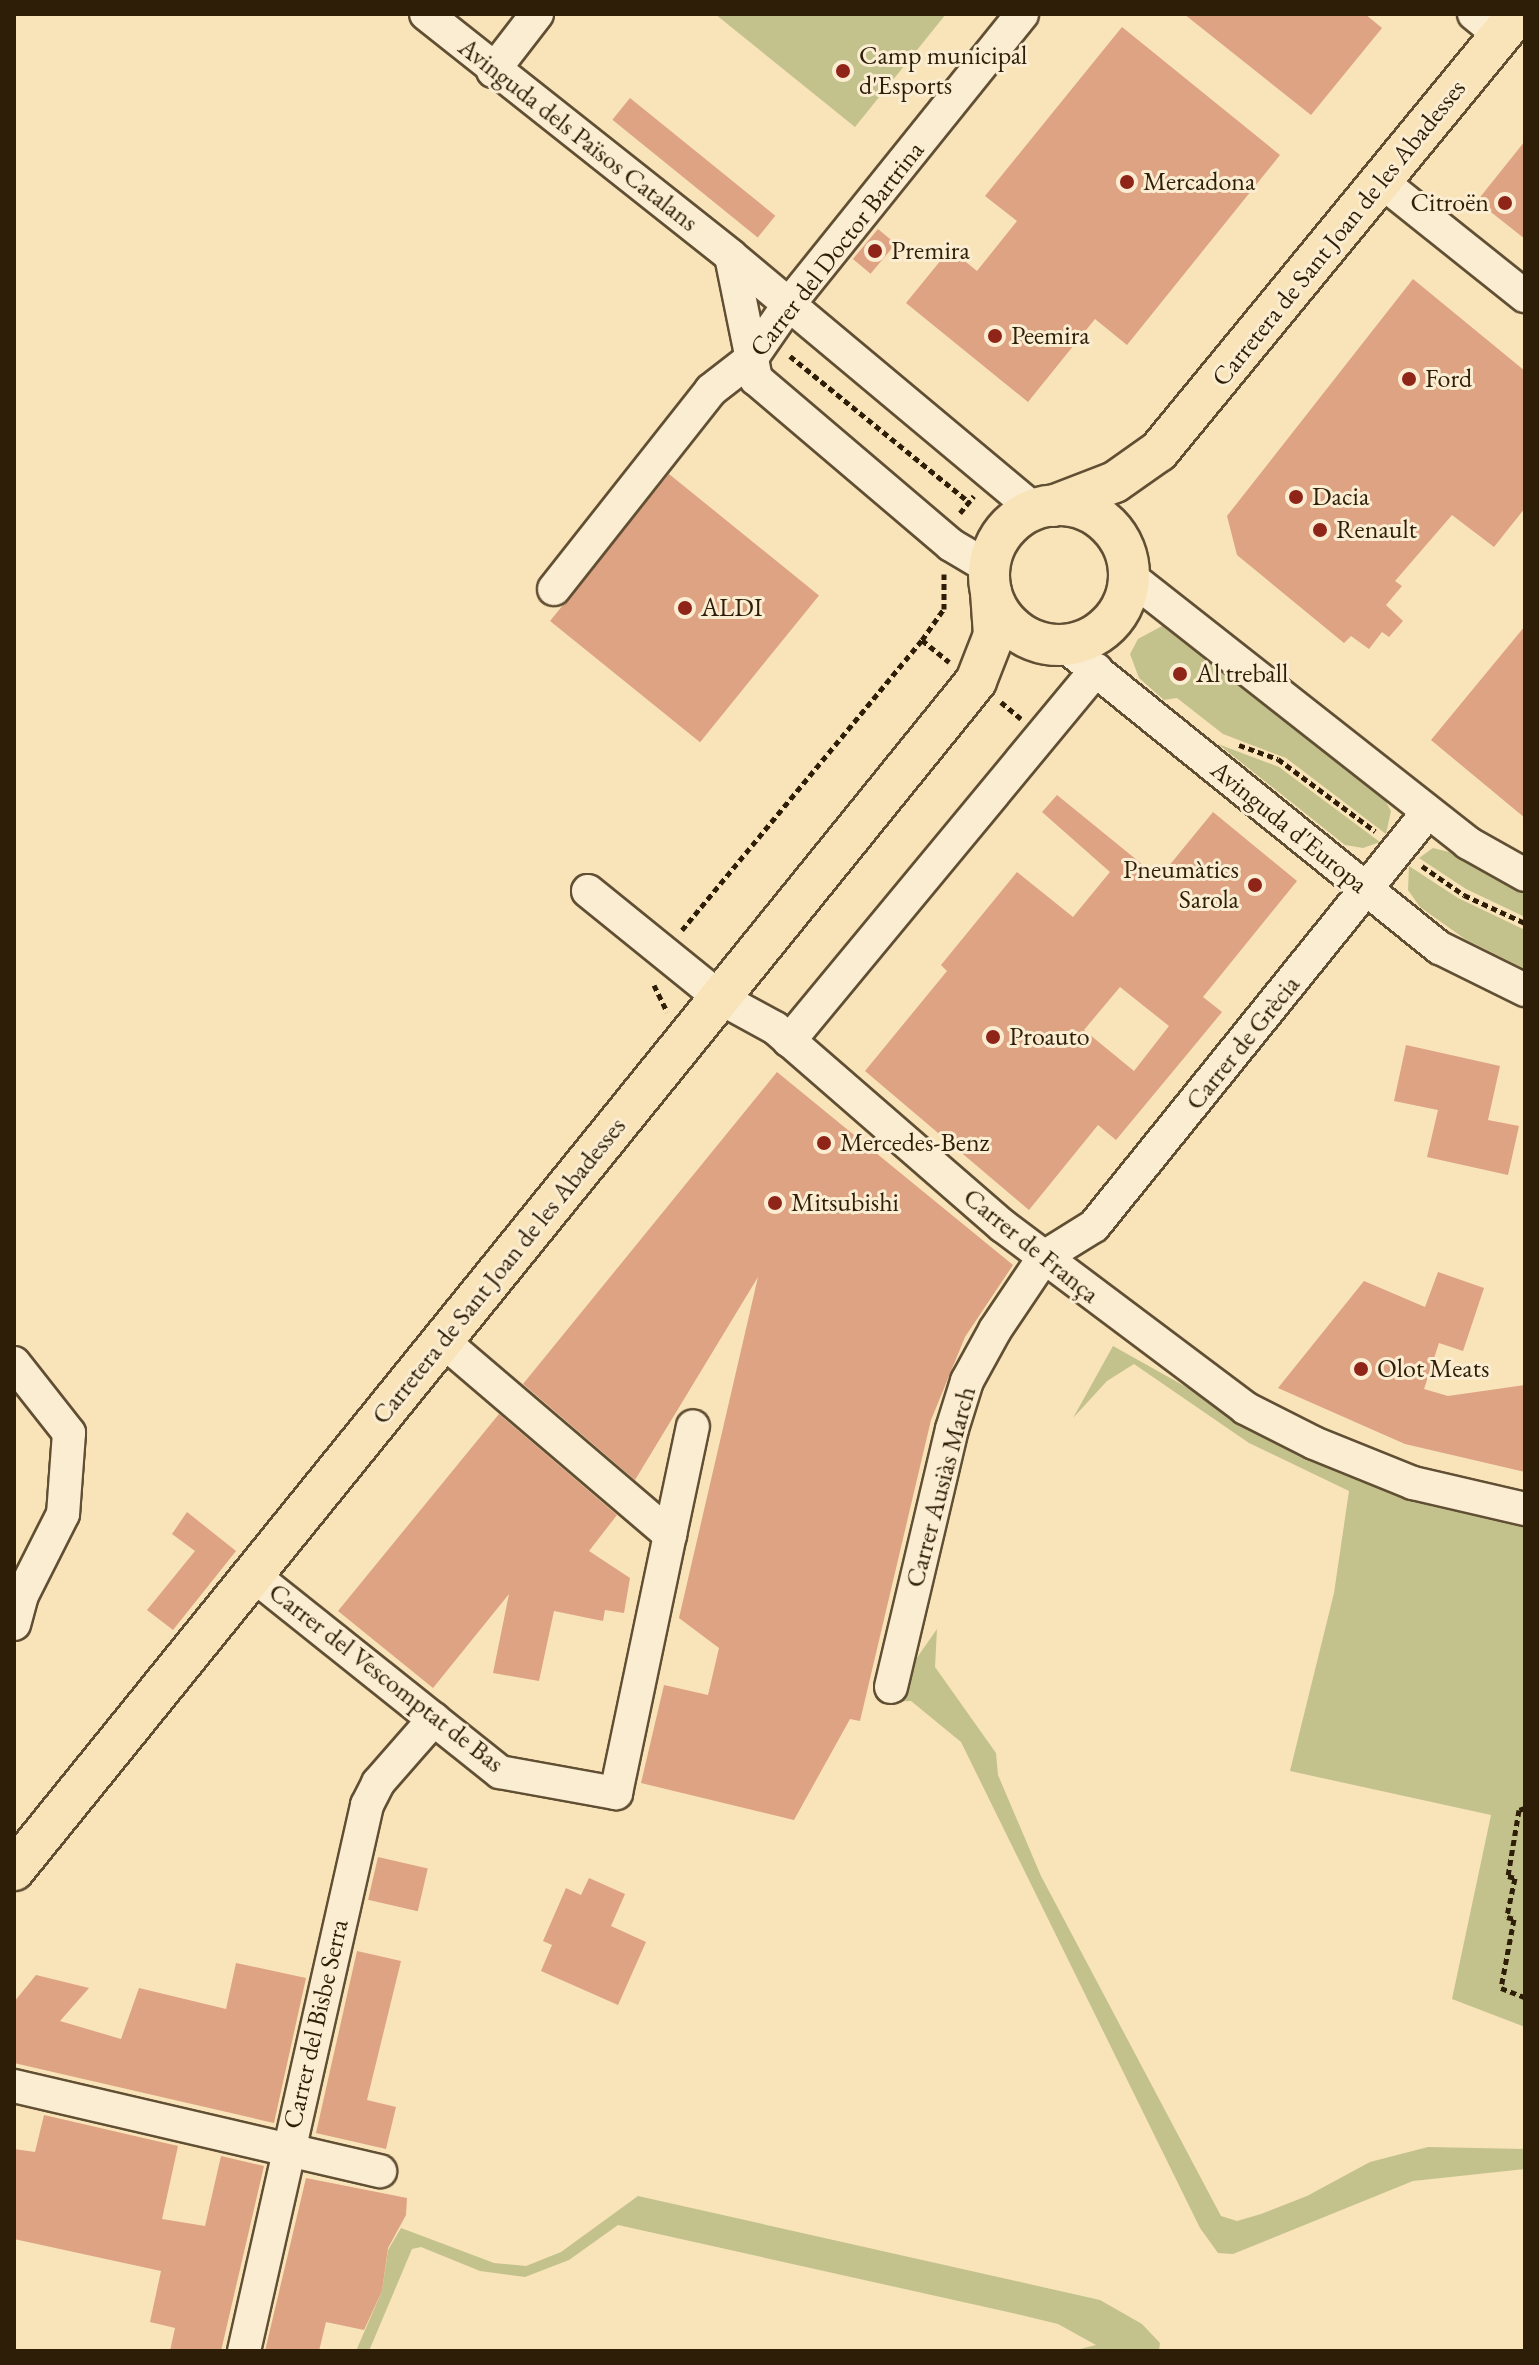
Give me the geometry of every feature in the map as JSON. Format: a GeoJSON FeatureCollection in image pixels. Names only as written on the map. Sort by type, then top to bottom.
{"type":"FeatureCollection","features":[{"type":"Feature","properties":{"kind":"main road","name":"Carretera de Sant Joan de les Abadesses"},"geometry":{"type":"LineString","coordinates":[[1128,565],[1140,489],[1159,451],[1382,182],[1495,19]]}},
{"type":"Feature","properties":{"kind":"main road","name":"Carretera de Sant Joan de les Abadesses"},"geometry":{"type":"LineString","coordinates":[[1044,508],[1115,482],[1159,451]]}},
{"type":"Feature","properties":{"kind":"main road"},"geometry":{"type":"LineString","coordinates":[[1044,508],[1080,509],[1105,522],[1128,565],[1120,610],[1110,624],[1081,642],[1055,645],[1017,631],[990,580],[1009,526],[1044,508]]}},
{"type":"Feature","properties":{"kind":"main road","name":"Carretera de Sant Joan de les Abadesses"},"geometry":{"type":"LineString","coordinates":[[14,1870],[983,671],[994,635],[990,580]]}},
{"type":"Feature","properties":{"kind":"main road","name":"Carretera de Sant Joan de les Abadesses"},"geometry":{"type":"LineString","coordinates":[[983,671],[1055,645]]}},
{"type":"Feature","properties":{"kind":"street","name":"Avinguda dels Països Catalans"},"geometry":{"type":"LineString","coordinates":[[426,14],[493,71],[731,256],[991,473],[1044,508]]}},
{"type":"Feature","properties":{"kind":"street"},"geometry":{"type":"LineString","coordinates":[[493,71],[537,14]]}},
{"type":"Feature","properties":{"kind":"street","name":"Carrer del Doctor Bartrina"},"geometry":{"type":"LineString","coordinates":[[554,589],[711,390],[759,349],[789,304],[1022,14]]}},
{"type":"Feature","properties":{"kind":"street"},"geometry":{"type":"LineString","coordinates":[[1382,182],[1525,296]]}},
{"type":"Feature","properties":{"kind":"street"},"geometry":{"type":"LineString","coordinates":[[731,256],[759,349],[756,379],[990,580]]}},
{"type":"Feature","properties":{"kind":"street"},"geometry":{"type":"LineString","coordinates":[[1128,565],[1428,812],[1497,862],[1525,875]]}},
{"type":"Feature","properties":{"kind":"street","name":"Avinguda d'Europa"},"geometry":{"type":"LineString","coordinates":[[1055,645],[1096,670],[1440,948],[1525,990]]}},
{"type":"Feature","properties":{"kind":"street"},"geometry":{"type":"LineString","coordinates":[[789,1041],[1096,670]]}},
{"type":"Feature","properties":{"kind":"street","name":"Carrer de Grècia"},"geometry":{"type":"LineString","coordinates":[[1044,1257],[1094,1226],[1428,812]]}},
{"type":"Feature","properties":{"kind":"street","name":"Carrer de França"},"geometry":{"type":"LineString","coordinates":[[588,891],[720,998],[789,1041],[1044,1257],[1245,1408],[1314,1443],[1413,1483],[1525,1509]]}},
{"type":"Feature","properties":{"kind":"street","name":"Carrer Ausiàs March"},"geometry":{"type":"LineString","coordinates":[[891,1687],[933,1501],[967,1381],[1044,1257]]}},
{"type":"Feature","properties":{"kind":"street"},"geometry":{"type":"LineString","coordinates":[[443,1341],[670,1535],[693,1426]]}},
{"type":"Feature","properties":{"kind":"street"},"geometry":{"type":"LineString","coordinates":[[14,1363],[69,1433],[63,1514],[22,1595],[14,1624]]}},
{"type":"Feature","properties":{"kind":"street","name":"Carrer del Vescomptat de Bas"},"geometry":{"type":"LineString","coordinates":[[253,1575],[500,1772],[616,1793],[670,1535]]}},
{"type":"Feature","properties":{"kind":"street","name":"Carrer del Bisbe Serra"},"geometry":{"type":"LineString","coordinates":[[244,2351],[367,1805],[378,1783],[434,1719]]}},
{"type":"Feature","properties":{"kind":"street"},"geometry":{"type":"LineString","coordinates":[[14,2086],[380,2171]]}},
{"type":"Feature","properties":{"kind":"path"},"geometry":{"type":"LineString","coordinates":[[759,349],[969,502]]}},
{"type":"Feature","properties":{"kind":"path"},"geometry":{"type":"LineString","coordinates":[[922,640],[944,609],[943,563],[951,545],[952,522],[991,473]]}},
{"type":"Feature","properties":{"kind":"path"},"geometry":{"type":"LineString","coordinates":[[1525,1808],[1519,1810],[1508,1876],[1515,1878],[1507,1917],[1514,1919],[1501,1988],[1525,1997]]}},
{"type":"Feature","properties":{"kind":"shaded area","name":"Camp municipal d'Esports"},"geometry":{"type":"Polygon","coordinates":[[[715,14],[946,14],[855,127],[715,14]]]}},
{"type":"Feature","properties":{"kind":"shaded area"},"geometry":{"type":"Polygon","coordinates":[[[1162,626],[1381,793],[1391,811],[1386,834],[1286,758],[1223,734],[1177,698],[1164,700],[1139,678],[1130,654],[1138,639],[1162,626]]]}},
{"type":"Feature","properties":{"kind":"shaded area"},"geometry":{"type":"Polygon","coordinates":[[[1218,744],[1279,767],[1380,842],[1363,848],[1345,845],[1218,744]]]}},
{"type":"Feature","properties":{"kind":"shaded area"},"geometry":{"type":"Polygon","coordinates":[[[1433,848],[1453,853],[1525,892],[1525,917],[1466,889],[1419,858],[1433,848]]]}},
{"type":"Feature","properties":{"kind":"shaded area"},"geometry":{"type":"Polygon","coordinates":[[[1409,866],[1458,898],[1525,930],[1525,969],[1465,939],[1420,907],[1408,890],[1409,866]]]}},
{"type":"Feature","properties":{"kind":"shaded area"},"geometry":{"type":"Polygon","coordinates":[[[1113,1346],[1340,1473],[1431,1506],[1525,1527],[1525,2027],[1452,1999],[1491,1815],[1290,1771],[1334,1593],[1349,1491],[1249,1443],[1134,1364],[1107,1381],[1073,1418],[1113,1346]]]}},
{"type":"Feature","properties":{"kind":"shaded area"},"geometry":{"type":"Polygon","coordinates":[[[937,1629],[935,1667],[996,1753],[998,1775],[1041,1876],[1221,2216],[1237,2221],[1261,2214],[1307,2196],[1370,2162],[1428,2147],[1525,2149],[1525,2169],[1413,2181],[1233,2254],[1218,2253],[1200,2228],[961,1742],[911,1701],[886,1702],[937,1629]]]}},
{"type":"Feature","properties":{"kind":"shaded area"},"geometry":{"type":"Polygon","coordinates":[[[638,2196],[1100,2300],[1142,2324],[1160,2343],[1159,2351],[1072,2351],[1096,2345],[1058,2324],[618,2225],[569,2260],[525,2277],[480,2271],[421,2247],[412,2249],[369,2351],[356,2351],[382,2291],[388,2250],[401,2228],[494,2263],[526,2266],[561,2252],[638,2196]]]}},
{"type":"Feature","properties":{"kind":"building"},"geometry":{"type":"Polygon","coordinates":[[[1184,14],[1365,14],[1382,28],[1311,115],[1184,14]]]}},
{"type":"Feature","properties":{"kind":"building","name":"Mercadona"},"geometry":{"type":"Polygon","coordinates":[[[1122,27],[1280,155],[1127,345],[1095,319],[1028,402],[906,303],[950,249],[977,271],[1017,221],[985,196],[1122,27]]]}},
{"type":"Feature","properties":{"kind":"building"},"geometry":{"type":"Polygon","coordinates":[[[630,98],[775,216],[758,237],[612,120],[630,98]]]}},
{"type":"Feature","properties":{"kind":"building"},"geometry":{"type":"Polygon","coordinates":[[[1525,141],[1525,239],[1477,201],[1525,141]]]}},
{"type":"Feature","properties":{"kind":"building","name":"Premira"},"geometry":{"type":"Polygon","coordinates":[[[878,229],[896,244],[871,274],[853,259],[878,229]]]}},
{"type":"Feature","properties":{"kind":"building"},"geometry":{"type":"Polygon","coordinates":[[[1413,279],[1525,371],[1525,508],[1494,547],[1452,515],[1395,581],[1402,586],[1386,605],[1403,621],[1389,637],[1382,632],[1369,649],[1351,636],[1344,643],[1237,555],[1227,516],[1413,279]]]}},
{"type":"Feature","properties":{"kind":"building","name":"ALDI"},"geometry":{"type":"Polygon","coordinates":[[[669,474],[819,595],[700,742],[550,621],[669,474]]]}},
{"type":"Feature","properties":{"kind":"building"},"geometry":{"type":"Polygon","coordinates":[[[1525,626],[1525,818],[1431,740],[1525,626]]]}},
{"type":"Feature","properties":{"kind":"building","name":"Proauto"},"geometry":{"type":"Polygon","coordinates":[[[1057,795],[1159,878],[1213,812],[1297,881],[1203,997],[1222,1012],[1116,1140],[1098,1125],[1029,1210],[865,1071],[947,971],[941,965],[1017,872],[1073,917],[1110,872],[1042,812],[1057,795]],[[1120,987],[1084,1030],[1134,1071],[1169,1026],[1120,987]]]}},
{"type":"Feature","properties":{"kind":"building"},"geometry":{"type":"Polygon","coordinates":[[[1406,1045],[1500,1066],[1488,1120],[1519,1126],[1508,1175],[1427,1157],[1438,1110],[1394,1101],[1406,1045]]]}},
{"type":"Feature","properties":{"kind":"building"},"geometry":{"type":"Polygon","coordinates":[[[777,1072],[1013,1265],[965,1337],[931,1420],[860,1721],[850,1719],[794,1820],[641,1783],[664,1685],[708,1695],[719,1648],[679,1618],[758,1277],[635,1480],[523,1384],[777,1072]]]}},
{"type":"Feature","properties":{"kind":"building","name":"Olot Meats"},"geometry":{"type":"Polygon","coordinates":[[[1438,1272],[1484,1288],[1463,1351],[1439,1343],[1424,1389],[1448,1396],[1525,1385],[1525,1472],[1405,1444],[1278,1388],[1364,1281],[1425,1307],[1438,1272]]]}},
{"type":"Feature","properties":{"kind":"building"},"geometry":{"type":"Polygon","coordinates":[[[499,1414],[617,1515],[589,1551],[630,1578],[624,1613],[605,1610],[603,1621],[554,1611],[539,1681],[493,1673],[509,1594],[433,1688],[338,1611],[499,1414]]]}},
{"type":"Feature","properties":{"kind":"building"},"geometry":{"type":"Polygon","coordinates":[[[187,1512],[236,1551],[173,1630],[147,1610],[195,1551],[172,1534],[187,1512]]]}},
{"type":"Feature","properties":{"kind":"building"},"geometry":{"type":"Polygon","coordinates":[[[378,1857],[428,1868],[418,1911],[368,1900],[378,1857]]]}},
{"type":"Feature","properties":{"kind":"building"},"geometry":{"type":"Polygon","coordinates":[[[589,1878],[625,1894],[611,1926],[646,1942],[618,2005],[541,1971],[552,1945],[543,1941],[566,1888],[581,1895],[589,1878]]]}},
{"type":"Feature","properties":{"kind":"building"},"geometry":{"type":"Polygon","coordinates":[[[357,1951],[401,1961],[367,2100],[396,2107],[386,2149],[316,2133],[357,1951]]]}},
{"type":"Feature","properties":{"kind":"building"},"geometry":{"type":"Polygon","coordinates":[[[236,1963],[306,1978],[274,2123],[14,2063],[14,2002],[36,1975],[89,1988],[60,2021],[121,2039],[139,1988],[226,2009],[236,1963]]]}},
{"type":"Feature","properties":{"kind":"building"},"geometry":{"type":"Polygon","coordinates":[[[44,2115],[178,2146],[162,2219],[205,2226],[221,2156],[264,2166],[221,2351],[170,2351],[175,2328],[150,2322],[161,2271],[14,2239],[14,2149],[35,2152],[44,2115]]]}},
{"type":"Feature","properties":{"kind":"building"},"geometry":{"type":"Polygon","coordinates":[[[306,2178],[407,2198],[406,2215],[388,2248],[382,2291],[364,2330],[326,2322],[319,2351],[265,2351],[306,2178]]]}},
{"type":"Feature","properties":{"kind":"place","name":"Camp municipal d'Esports"},"geometry":{"type":"Point","coordinates":[843,71]}},
{"type":"Feature","properties":{"kind":"place","name":"Mercadona"},"geometry":{"type":"Point","coordinates":[1127,182]}},
{"type":"Feature","properties":{"kind":"place","name":"Citroën"},"geometry":{"type":"Point","coordinates":[1505,203]}},
{"type":"Feature","properties":{"kind":"place","name":"Premira"},"geometry":{"type":"Point","coordinates":[875,251]}},
{"type":"Feature","properties":{"kind":"place","name":"Peemira"},"geometry":{"type":"Point","coordinates":[995,336]}},
{"type":"Feature","properties":{"kind":"place","name":"Ford"},"geometry":{"type":"Point","coordinates":[1409,379]}},
{"type":"Feature","properties":{"kind":"place","name":"Dacia"},"geometry":{"type":"Point","coordinates":[1296,497]}},
{"type":"Feature","properties":{"kind":"place","name":"Renault"},"geometry":{"type":"Point","coordinates":[1320,530]}},
{"type":"Feature","properties":{"kind":"place","name":"ALDI"},"geometry":{"type":"Point","coordinates":[685,608]}},
{"type":"Feature","properties":{"kind":"place","name":"Al treball"},"geometry":{"type":"Point","coordinates":[1180,674]}},
{"type":"Feature","properties":{"kind":"place","name":"Pneumàtics Sarola"},"geometry":{"type":"Point","coordinates":[1255,885]}},
{"type":"Feature","properties":{"kind":"place","name":"Proauto"},"geometry":{"type":"Point","coordinates":[993,1037]}},
{"type":"Feature","properties":{"kind":"place","name":"Mercedes-Benz"},"geometry":{"type":"Point","coordinates":[824,1143]}},
{"type":"Feature","properties":{"kind":"place","name":"Mitsubishi"},"geometry":{"type":"Point","coordinates":[775,1203]}},
{"type":"Feature","properties":{"kind":"place","name":"Olot Meats"},"geometry":{"type":"Point","coordinates":[1361,1369]}}]}
